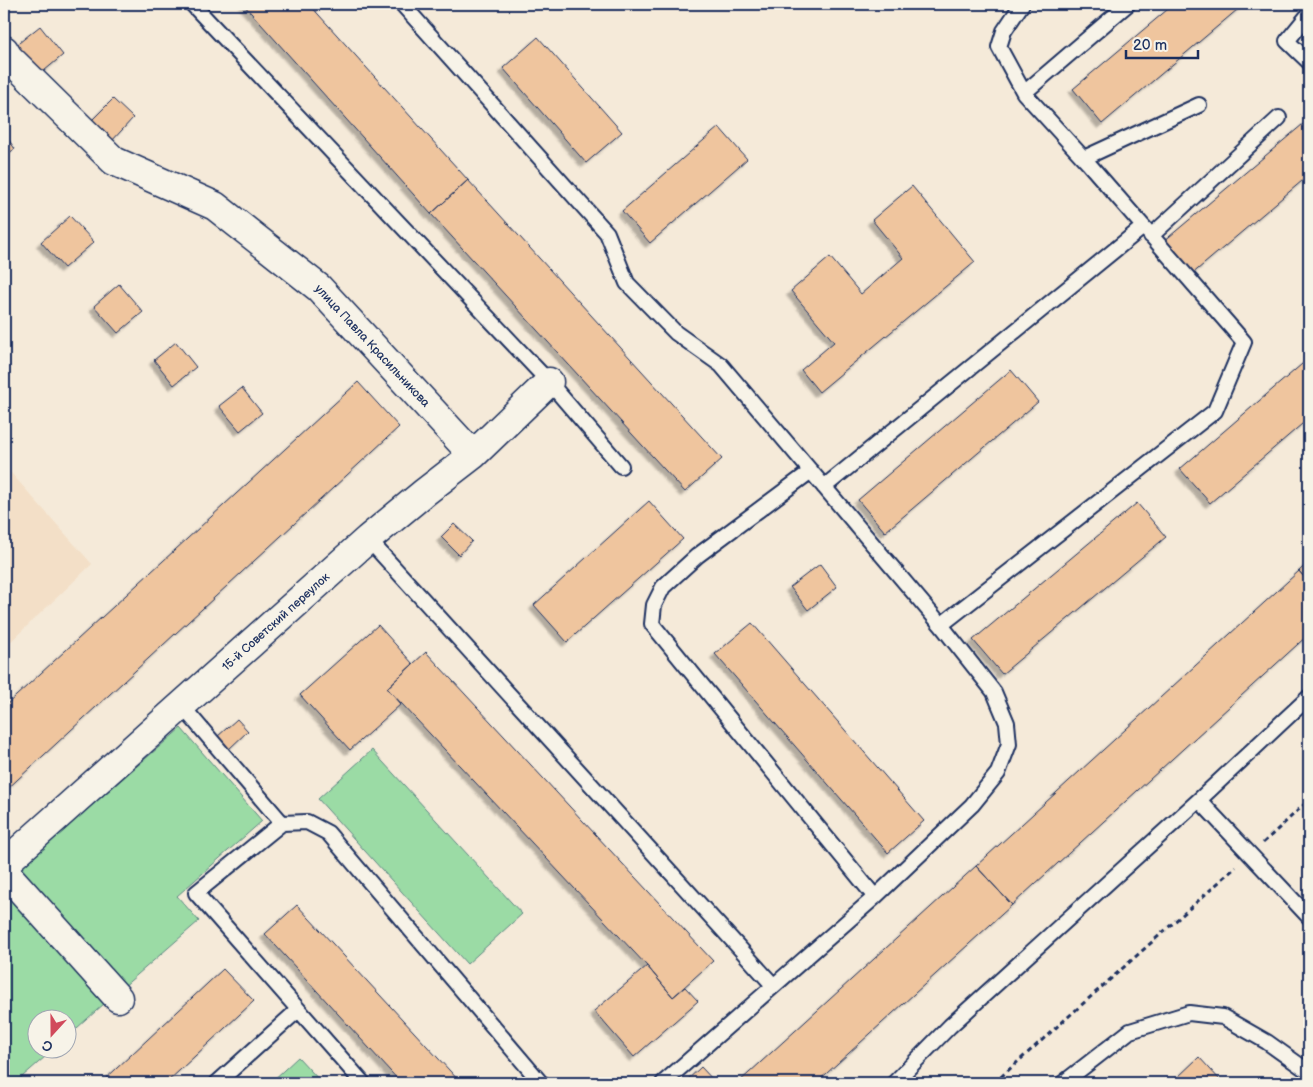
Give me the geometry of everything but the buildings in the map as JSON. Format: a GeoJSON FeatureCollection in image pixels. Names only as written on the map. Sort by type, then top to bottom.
{"type":"FeatureCollection","features":[{"type":"Feature","properties":{"kind":"street","name":"улица Павла Красильникова"},"geometry":{"type":"LineString","coordinates":[[4,50],[8,57],[114,161],[215,206],[319,288],[473,455]]}},
{"type":"Feature","properties":{"kind":"street","name":"15-й Советский переулок"},"geometry":{"type":"LineString","coordinates":[[4,864],[368,539],[473,455],[550,382]]}},
{"type":"Feature","properties":{"kind":"street"},"geometry":{"type":"LineString","coordinates":[[4,870],[118,998]]}},
{"type":"Feature","properties":{"kind":"lane"},"geometry":{"type":"LineString","coordinates":[[192,4],[550,382],[621,466]]}},
{"type":"Feature","properties":{"kind":"lane"},"geometry":{"type":"LineString","coordinates":[[402,4],[607,233],[627,284],[676,333],[721,365],[941,625],[994,692],[1007,722],[1009,744],[998,772],[972,805],[875,897],[662,1083]]}},
{"type":"Feature","properties":{"kind":"lane"},"geometry":{"type":"LineString","coordinates":[[941,625],[1214,411],[1244,342],[1084,158],[1024,93],[999,47],[1004,31],[1022,4]]}},
{"type":"Feature","properties":{"kind":"lane"},"geometry":{"type":"LineString","coordinates":[[1024,93],[1128,4]]}},
{"type":"Feature","properties":{"kind":"lane"},"geometry":{"type":"LineString","coordinates":[[1309,14],[1288,40],[1309,62]]}},
{"type":"Feature","properties":{"kind":"lane"},"geometry":{"type":"LineString","coordinates":[[1084,158],[1199,106]]}},
{"type":"Feature","properties":{"kind":"lane"},"geometry":{"type":"LineString","coordinates":[[824,487],[1147,231],[1279,118]]}},
{"type":"Feature","properties":{"kind":"lane"},"geometry":{"type":"LineString","coordinates":[[811,471],[697,556],[663,587],[654,605],[652,624],[875,897]]}},
{"type":"Feature","properties":{"kind":"lane"},"geometry":{"type":"LineString","coordinates":[[368,539],[773,985]]}},
{"type":"Feature","properties":{"kind":"lane"},"geometry":{"type":"LineString","coordinates":[[894,1083],[950,1026],[1199,800],[1309,697]]}},
{"type":"Feature","properties":{"kind":"lane"},"geometry":{"type":"LineString","coordinates":[[182,706],[282,823]]}},
{"type":"Feature","properties":{"kind":"lane"},"geometry":{"type":"LineString","coordinates":[[1199,800],[1309,917]]}},
{"type":"Feature","properties":{"kind":"lane"},"geometry":{"type":"LineString","coordinates":[[363,1083],[196,894],[282,823],[307,822],[328,833],[541,1083]]}},
{"type":"Feature","properties":{"kind":"lane"},"geometry":{"type":"LineString","coordinates":[[217,1083],[298,1010]]}},
{"type":"Feature","properties":{"kind":"lane"},"geometry":{"type":"LineString","coordinates":[[1063,1083],[1130,1031],[1189,1013],[1223,1017],[1267,1042],[1309,1072]]}},
{"type":"Feature","properties":{"kind":"path"},"geometry":{"type":"LineString","coordinates":[[994,1083],[1309,800]]}},
{"type":"Feature","properties":{"kind":"shaded area"},"geometry":{"type":"Polygon","coordinates":[[[4,465],[92,564],[4,648],[4,465]]]}},
{"type":"Feature","properties":{"kind":"green space"},"geometry":{"type":"Polygon","coordinates":[[[181,728],[262,821],[177,896],[199,921],[122,988],[18,869],[181,728]]]}},
{"type":"Feature","properties":{"kind":"green space"},"geometry":{"type":"Polygon","coordinates":[[[372,750],[522,914],[467,964],[318,799],[372,750]]]}},
{"type":"Feature","properties":{"kind":"green space"},"geometry":{"type":"Polygon","coordinates":[[[4,890],[105,1003],[78,1027],[78,1010],[28,1010],[28,1060],[41,1060],[15,1083],[11,1083],[4,1075],[4,890]]]}},
{"type":"Feature","properties":{"kind":"green space"},"geometry":{"type":"Polygon","coordinates":[[[298,1057],[322,1083],[270,1083],[298,1057]]]}}]}
